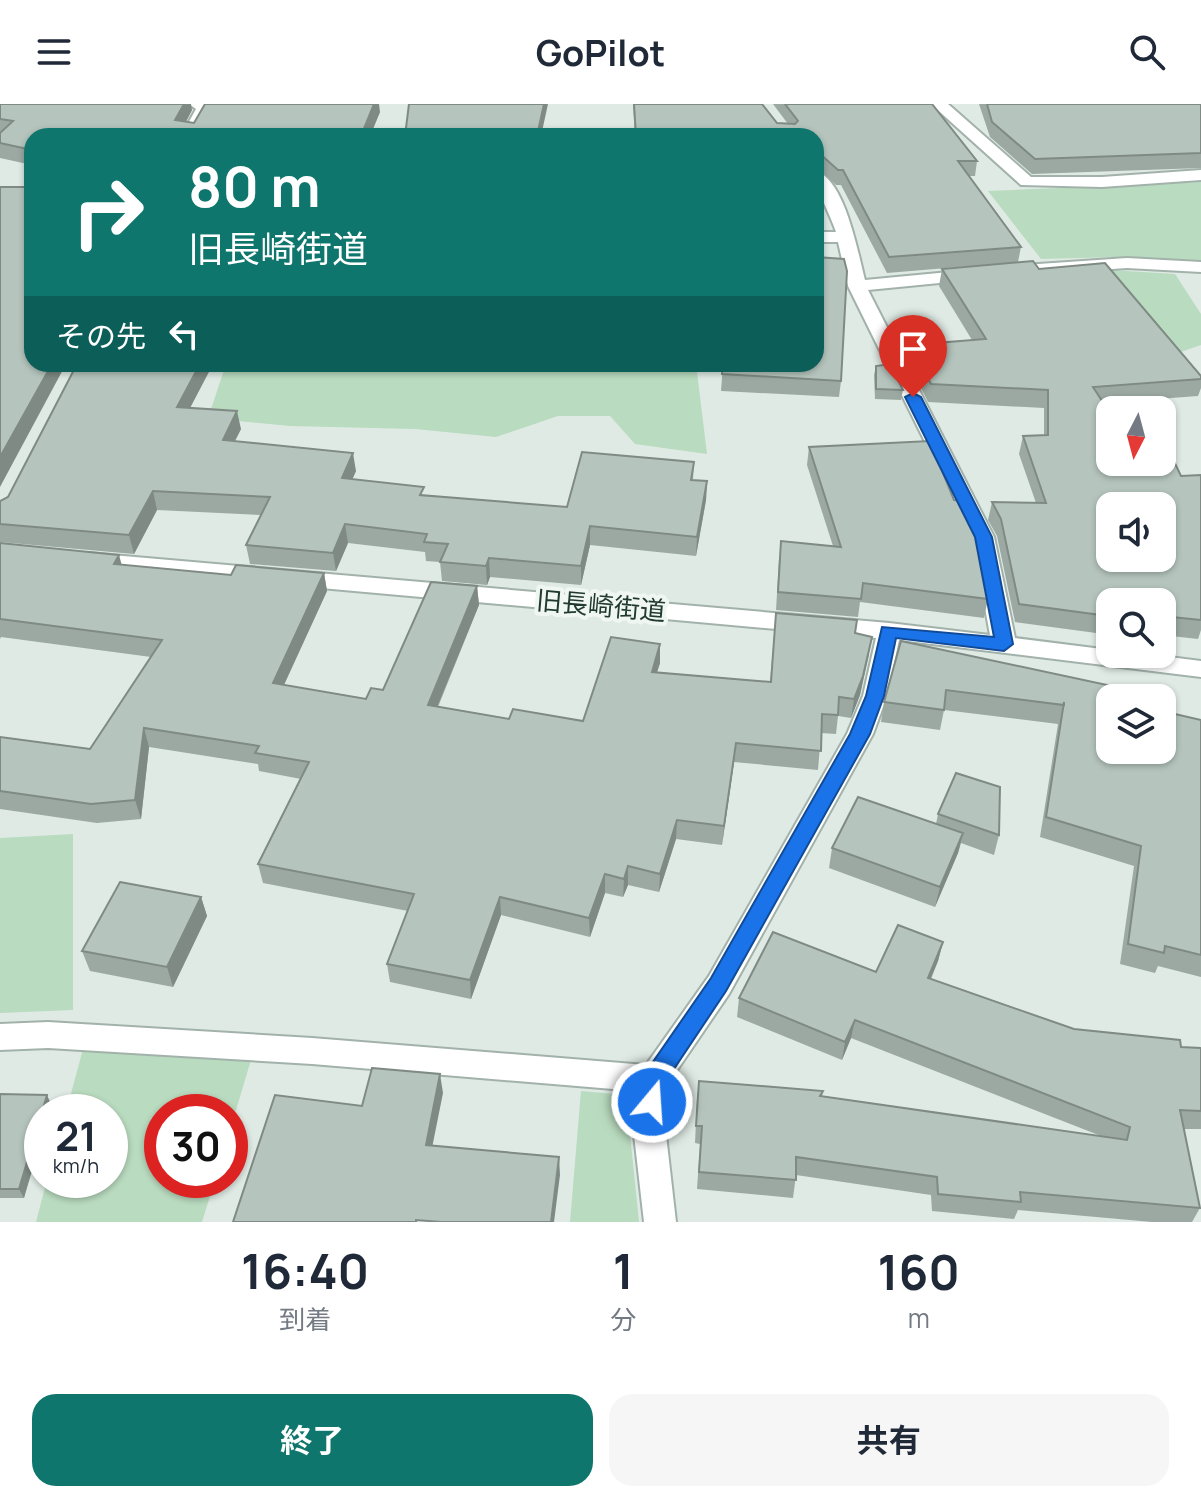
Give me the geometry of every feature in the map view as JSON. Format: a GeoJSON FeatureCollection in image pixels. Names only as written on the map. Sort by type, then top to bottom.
{"type":"FeatureCollection","features":[{"type":"Feature","properties":{"kind":"street"},"geometry":{"type":"LineString","coordinates":[[193,128],[204,108],[197,104]]}},
{"type":"Feature","properties":{"kind":"street"},"geometry":{"type":"LineString","coordinates":[[939,104],[1027,182],[1102,182],[1201,175]]}},
{"type":"Feature","properties":{"kind":"street"},"geometry":{"type":"LineString","coordinates":[[824,187],[833,199],[846,237],[857,286],[983,537],[1004,644]]}},
{"type":"Feature","properties":{"kind":"street"},"geometry":{"type":"LineString","coordinates":[[824,237],[846,237]]}},
{"type":"Feature","properties":{"kind":"street"},"geometry":{"type":"LineString","coordinates":[[857,286],[1072,265],[1127,263],[1201,267]]}},
{"type":"Feature","properties":{"kind":"street","name":"旧長崎街道"},"geometry":{"type":"LineString","coordinates":[[63,558],[889,631],[1201,669]]}},
{"type":"Feature","properties":{"kind":"street"},"geometry":{"type":"LineString","coordinates":[[660,1222],[649,1126],[654,1079],[719,985],[860,734],[875,696],[889,631]]}},
{"type":"Feature","properties":{"kind":"street"},"geometry":{"type":"LineString","coordinates":[[0,1037],[48,1035],[312,1051],[654,1079]]}},
{"type":"Feature","properties":{"kind":"green space"},"geometry":{"type":"Polygon","coordinates":[[[1201,182],[1201,263],[1116,257],[1041,259],[988,191],[1201,182]]]}},
{"type":"Feature","properties":{"kind":"green space"},"geometry":{"type":"Polygon","coordinates":[[[1110,270],[1175,274],[1201,314],[1201,345],[1172,355],[1110,270]]]}},
{"type":"Feature","properties":{"kind":"green space"},"geometry":{"type":"Polygon","coordinates":[[[223,372],[697,372],[707,454],[635,444],[610,416],[558,416],[496,437],[415,429],[290,426],[208,418],[223,372]]]}},
{"type":"Feature","properties":{"kind":"green space"},"geometry":{"type":"Polygon","coordinates":[[[73,834],[73,1010],[0,1013],[0,838],[73,834]]]}},
{"type":"Feature","properties":{"kind":"green space"},"geometry":{"type":"Polygon","coordinates":[[[83,1049],[251,1060],[241,1094],[144,1094],[144,1198],[209,1198],[202,1222],[36,1222],[42,1198],[128,1198],[128,1094],[71,1094],[83,1049]]]}},
{"type":"Feature","properties":{"kind":"green space"},"geometry":{"type":"Polygon","coordinates":[[[581,1091],[626,1095],[639,1222],[570,1222],[581,1091]]]}},
{"type":"Feature","properties":{"kind":"building"},"geometry":{"type":"Polygon","coordinates":[[[0,104],[184,104],[175,120],[194,123],[205,104],[374,104],[364,128],[24,128],[24,148],[0,143],[0,133],[13,121],[0,119],[0,104]]]}},
{"type":"Feature","properties":{"kind":"building"},"geometry":{"type":"Polygon","coordinates":[[[409,104],[544,104],[539,128],[406,128],[409,104]]]}},
{"type":"Feature","properties":{"kind":"building"},"geometry":{"type":"Polygon","coordinates":[[[634,104],[762,104],[777,123],[795,124],[798,121],[785,104],[932,104],[977,161],[958,161],[1021,247],[889,257],[843,170],[838,170],[824,157],[824,128],[636,128],[634,104]]]}},
{"type":"Feature","properties":{"kind":"building"},"geometry":{"type":"Polygon","coordinates":[[[987,104],[1201,104],[1201,153],[1035,159],[992,122],[987,104]]]}},
{"type":"Feature","properties":{"kind":"building"},"geometry":{"type":"Polygon","coordinates":[[[0,187],[24,187],[24,372],[48,372],[0,457],[0,187]]]}},
{"type":"Feature","properties":{"kind":"building"},"geometry":{"type":"Polygon","coordinates":[[[824,258],[844,259],[847,271],[841,381],[722,374],[824,372],[824,258]]]}},
{"type":"Feature","properties":{"kind":"building"},"geometry":{"type":"Polygon","coordinates":[[[1033,261],[1039,269],[1105,263],[1201,376],[1201,379],[1093,387],[1099,396],[1096,396],[1096,476],[1176,476],[1176,466],[1181,476],[1201,475],[1201,620],[1176,617],[1176,588],[1096,588],[1096,614],[1019,604],[1001,519],[992,502],[1046,503],[1023,436],[1048,435],[1048,390],[931,384],[916,355],[941,353],[936,343],[986,339],[942,269],[1033,261]]]}},
{"type":"Feature","properties":{"kind":"building"},"geometry":{"type":"Polygon","coordinates":[[[890,364],[903,390],[876,389],[876,366],[890,364]]]}},
{"type":"Feature","properties":{"kind":"building"},"geometry":{"type":"Polygon","coordinates":[[[73,372],[196,372],[177,407],[237,411],[223,440],[353,453],[342,478],[424,487],[420,495],[567,507],[582,452],[694,462],[691,480],[707,481],[697,537],[590,526],[581,566],[489,558],[486,566],[440,562],[448,544],[424,542],[427,534],[345,524],[333,553],[246,545],[270,497],[153,491],[129,535],[0,524],[0,501],[8,497],[73,372]]]}},
{"type":"Feature","properties":{"kind":"building"},"geometry":{"type":"Polygon","coordinates":[[[930,441],[954,500],[963,501],[973,520],[988,599],[863,583],[861,599],[778,592],[781,541],[841,547],[809,447],[930,441]]]}},
{"type":"Feature","properties":{"kind":"building"},"geometry":{"type":"Polygon","coordinates":[[[0,543],[119,555],[114,564],[231,575],[236,565],[324,573],[273,683],[366,699],[371,688],[383,690],[431,582],[477,586],[428,705],[509,719],[513,709],[583,721],[611,637],[660,644],[652,672],[771,682],[776,613],[857,620],[855,633],[872,637],[854,699],[839,697],[838,715],[822,714],[821,751],[736,743],[724,826],[677,820],[660,874],[628,866],[624,879],[605,874],[589,918],[500,897],[470,980],[387,964],[414,894],[258,864],[309,762],[255,753],[259,746],[144,728],[135,800],[91,804],[0,791],[0,737],[90,749],[162,640],[0,619],[0,543]]]}},
{"type":"Feature","properties":{"kind":"building"},"geometry":{"type":"Polygon","coordinates":[[[901,641],[1102,684],[1096,684],[1096,764],[1176,764],[1176,714],[1201,720],[1201,955],[1165,946],[1164,953],[1128,944],[1141,846],[1046,817],[1064,705],[946,690],[944,710],[884,702],[901,641]]]}},
{"type":"Feature","properties":{"kind":"building"},"geometry":{"type":"Polygon","coordinates":[[[956,773],[1000,787],[999,835],[938,814],[956,773]]]}},
{"type":"Feature","properties":{"kind":"building"},"geometry":{"type":"Polygon","coordinates":[[[858,797],[963,833],[940,887],[832,848],[858,797]]]}},
{"type":"Feature","properties":{"kind":"building"},"geometry":{"type":"Polygon","coordinates":[[[120,882],[201,897],[167,967],[82,951],[120,882]]]}},
{"type":"Feature","properties":{"kind":"building"},"geometry":{"type":"Polygon","coordinates":[[[898,925],[943,942],[928,978],[1074,1029],[1180,1040],[1181,1047],[1201,1048],[1201,1111],[1180,1110],[1200,1208],[1020,1192],[1021,1202],[938,1194],[937,1177],[796,1157],[796,1180],[699,1172],[702,1126],[696,1126],[699,1081],[823,1091],[820,1096],[1127,1140],[1130,1127],[855,1020],[845,1042],[739,998],[773,932],[876,972],[898,925]]]}},
{"type":"Feature","properties":{"kind":"building"},"geometry":{"type":"Polygon","coordinates":[[[372,1068],[440,1074],[426,1145],[559,1157],[551,1222],[233,1222],[241,1198],[248,1198],[248,1177],[275,1095],[362,1106],[372,1068]]]}},
{"type":"Feature","properties":{"kind":"building"},"geometry":{"type":"Polygon","coordinates":[[[0,1094],[24,1095],[24,1172],[19,1189],[0,1189],[0,1094]]]}},
{"type":"Feature","properties":{"kind":"route"},"geometry":{"type":"LineString","coordinates":[[652,1102],[654,1079],[719,985],[860,734],[875,696],[889,631],[1004,644],[983,537],[913,397]]}}]}
